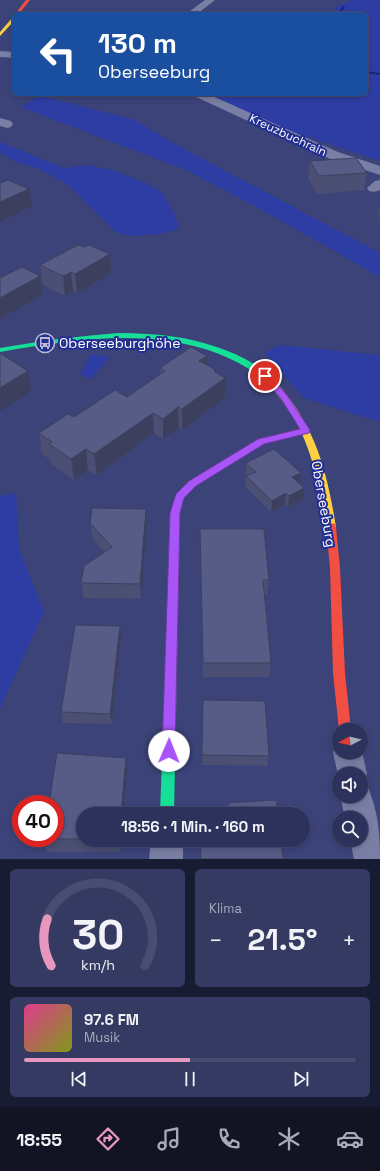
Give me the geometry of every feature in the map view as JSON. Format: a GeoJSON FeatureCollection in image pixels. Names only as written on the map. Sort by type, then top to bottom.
{"type":"FeatureCollection","features":[{"type":"Feature","properties":{"kind":"street"},"geometry":{"type":"LineString","coordinates":[[19,12],[28,0]]}},
{"type":"Feature","properties":{"kind":"street"},"geometry":{"type":"LineString","coordinates":[[194,12],[211,0]]}},
{"type":"Feature","properties":{"kind":"street"},"geometry":{"type":"LineString","coordinates":[[0,35],[12,20]]}},
{"type":"Feature","properties":{"kind":"street"},"geometry":{"type":"LineString","coordinates":[[0,54],[12,54]]}},
{"type":"Feature","properties":{"kind":"street","name":"Kreuzbuchrain"},"geometry":{"type":"LineString","coordinates":[[202,96],[333,156],[380,171]]}},
{"type":"Feature","properties":{"kind":"street","name":"Oberseeburg"},"geometry":{"type":"LineString","coordinates":[[0,350],[92,336],[156,336],[204,346],[239,361],[265,376],[283,396],[305,430],[321,471],[331,529],[337,590],[338,667],[344,723]]}},
{"type":"Feature","properties":{"kind":"street"},"geometry":{"type":"LineString","coordinates":[[167,807],[175,513],[180,496],[192,483],[261,442],[305,430]]}},
{"type":"Feature","properties":{"kind":"street"},"geometry":{"type":"LineString","coordinates":[[358,803],[371,859]]}},
{"type":"Feature","properties":{"kind":"street"},"geometry":{"type":"LineString","coordinates":[[166,859],[167,847]]}},
{"type":"Feature","properties":{"kind":"shaded area"},"geometry":{"type":"Polygon","coordinates":[[[352,0],[380,0],[380,161],[285,129],[210,96],[368,96],[368,12],[333,12],[336,7],[352,0]]]}},
{"type":"Feature","properties":{"kind":"shaded area"},"geometry":{"type":"Polygon","coordinates":[[[41,96],[133,119],[171,142],[380,253],[380,277],[262,210],[186,170],[23,108],[22,106],[41,96]]]}},
{"type":"Feature","properties":{"kind":"shaded area"},"geometry":{"type":"Polygon","coordinates":[[[0,142],[64,168],[87,165],[115,171],[144,182],[163,193],[176,217],[179,228],[161,234],[131,236],[116,232],[67,184],[39,169],[14,161],[0,153],[0,142]]]}},
{"type":"Feature","properties":{"kind":"shaded area"},"geometry":{"type":"Polygon","coordinates":[[[279,345],[380,355],[380,422],[304,398],[265,353],[279,345]]]}},
{"type":"Feature","properties":{"kind":"shaded area"},"geometry":{"type":"Polygon","coordinates":[[[91,354],[110,357],[91,379],[80,374],[91,354]]]}},
{"type":"Feature","properties":{"kind":"shaded area"},"geometry":{"type":"Polygon","coordinates":[[[16,493],[19,549],[44,612],[0,708],[0,496],[16,493]]]}},
{"type":"Feature","properties":{"kind":"building"},"geometry":{"type":"Polygon","coordinates":[[[356,158],[367,173],[319,176],[310,161],[356,158]]]}},
{"type":"Feature","properties":{"kind":"building"},"geometry":{"type":"Polygon","coordinates":[[[8,180],[29,189],[0,202],[0,183],[8,180]]]}},
{"type":"Feature","properties":{"kind":"building"},"geometry":{"type":"Polygon","coordinates":[[[78,245],[84,247],[89,245],[110,254],[75,274],[71,272],[63,276],[40,265],[78,245]]]}},
{"type":"Feature","properties":{"kind":"building"},"geometry":{"type":"Polygon","coordinates":[[[22,267],[40,276],[0,298],[0,278],[22,267]]]}},
{"type":"Feature","properties":{"kind":"building"},"geometry":{"type":"Polygon","coordinates":[[[191,347],[207,356],[199,361],[216,370],[214,371],[225,378],[182,409],[178,407],[163,419],[153,413],[94,454],[86,449],[71,459],[49,444],[52,442],[39,433],[68,414],[74,417],[115,390],[127,397],[165,371],[160,368],[191,347]]]}},
{"type":"Feature","properties":{"kind":"building"},"geometry":{"type":"Polygon","coordinates":[[[0,353],[28,371],[0,388],[0,353]]]}},
{"type":"Feature","properties":{"kind":"building"},"geometry":{"type":"Polygon","coordinates":[[[274,449],[301,473],[292,477],[304,488],[289,496],[286,493],[272,501],[246,476],[256,472],[246,463],[274,449]]]}},
{"type":"Feature","properties":{"kind":"building"},"geometry":{"type":"Polygon","coordinates":[[[92,508],[146,509],[140,584],[81,583],[84,566],[112,547],[90,523],[92,508]]]}},
{"type":"Feature","properties":{"kind":"building"},"geometry":{"type":"Polygon","coordinates":[[[200,529],[264,529],[269,580],[263,580],[271,663],[203,663],[200,529]]]}},
{"type":"Feature","properties":{"kind":"building"},"geometry":{"type":"Polygon","coordinates":[[[75,625],[120,626],[110,714],[61,712],[75,625]]]}},
{"type":"Feature","properties":{"kind":"building"},"geometry":{"type":"Polygon","coordinates":[[[203,700],[265,701],[269,756],[202,755],[203,700]]]}},
{"type":"Feature","properties":{"kind":"building"},"geometry":{"type":"Polygon","coordinates":[[[57,753],[126,758],[122,807],[76,807],[76,839],[64,839],[64,795],[50,795],[57,753]]]}},
{"type":"Feature","properties":{"kind":"building"},"geometry":{"type":"Polygon","coordinates":[[[276,800],[277,807],[228,807],[228,803],[276,800]]]}},
{"type":"Feature","properties":{"kind":"building"},"geometry":{"type":"Polygon","coordinates":[[[200,847],[282,847],[283,859],[201,859],[200,847]]]}},
{"type":"Feature","properties":{"kind":"waterway"},"geometry":{"type":"LineString","coordinates":[[340,12],[344,7]]}},
{"type":"Feature","properties":{"kind":"waterway"},"geometry":{"type":"LineString","coordinates":[[368,72],[380,74]]}},
{"type":"Feature","properties":{"kind":"traffic: fast"},"geometry":{"type":"LineString","coordinates":[[0,350],[88,337],[148,336],[177,339],[205,346],[233,357],[261,373],[275,386]]}},
{"type":"Feature","properties":{"kind":"traffic: fast"},"geometry":{"type":"LineString","coordinates":[[167,807],[174,558]]}},
{"type":"Feature","properties":{"kind":"traffic: slow"},"geometry":{"type":"LineString","coordinates":[[0,35],[12,20]]}},
{"type":"Feature","properties":{"kind":"traffic: slow"},"geometry":{"type":"LineString","coordinates":[[275,386],[288,401],[307,434],[320,470],[331,527]]}},
{"type":"Feature","properties":{"kind":"traffic: jam"},"geometry":{"type":"LineString","coordinates":[[19,12],[28,0]]}},
{"type":"Feature","properties":{"kind":"traffic: jam"},"geometry":{"type":"LineString","coordinates":[[174,558],[175,513],[180,496],[192,483],[261,442],[305,430]]}},
{"type":"Feature","properties":{"kind":"traffic: jam"},"geometry":{"type":"LineString","coordinates":[[331,527],[335,568],[339,673],[344,723]]}},
{"type":"Feature","properties":{"kind":"place","name":"Oberseeburghöhe"},"geometry":{"type":"Point","coordinates":[45,343]}},
{"type":"Feature","properties":{"kind":"route"},"geometry":{"type":"LineString","coordinates":[[169,751],[175,513],[180,496],[192,483],[261,442],[278,436],[305,430],[295,412],[265,376]]}}]}
